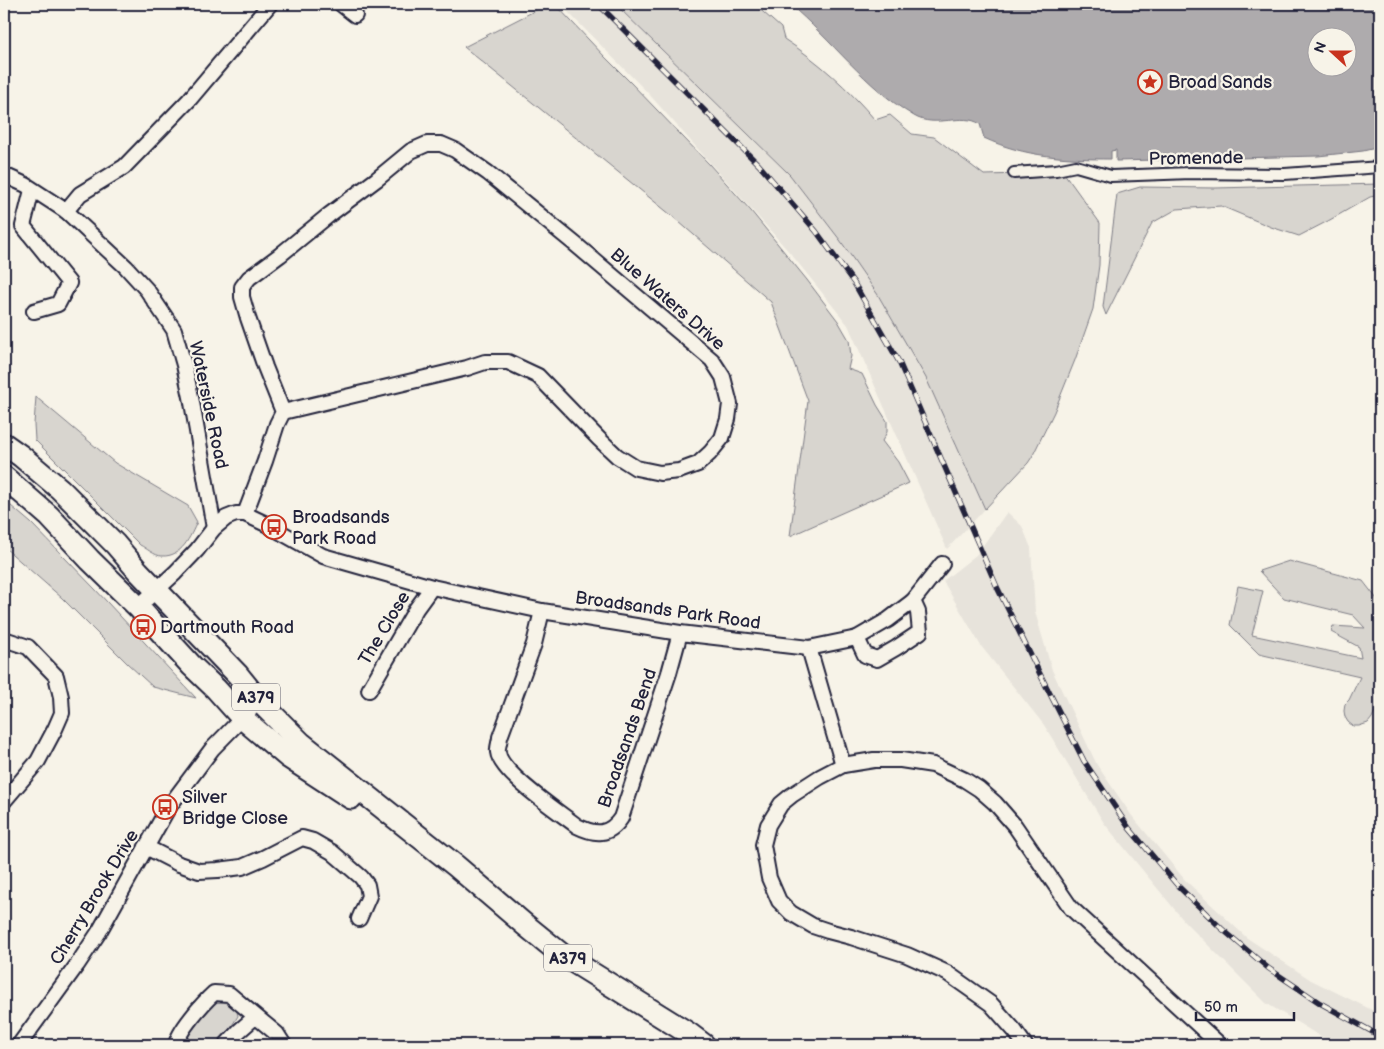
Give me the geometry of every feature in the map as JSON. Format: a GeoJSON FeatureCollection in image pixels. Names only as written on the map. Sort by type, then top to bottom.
{"type":"FeatureCollection","features":[{"type":"Feature","properties":{"kind":"main road","name":"A379"},"geometry":{"type":"LineString","coordinates":[[4,444],[60,489],[115,544],[138,571],[238,674],[259,701],[301,743],[561,954],[688,1033],[704,1045]]}},
{"type":"Feature","properties":{"kind":"main road","name":"A379"},"geometry":{"type":"LineString","coordinates":[[4,477],[49,516],[144,613],[242,718],[288,757],[349,797],[413,832]]}},
{"type":"Feature","properties":{"kind":"street"},"geometry":{"type":"LineString","coordinates":[[66,211],[80,194],[124,167],[189,100],[270,4]]}},
{"type":"Feature","properties":{"kind":"street"},"geometry":{"type":"LineString","coordinates":[[341,4],[355,15]]}},
{"type":"Feature","properties":{"kind":"street","name":"Blue Waters Drive"},"geometry":{"type":"LineString","coordinates":[[427,144],[441,144],[455,150],[488,173],[712,360],[723,378],[730,404],[722,438],[710,453],[698,464],[679,472],[660,473],[636,468],[616,456],[538,376],[508,362],[485,362],[284,412],[265,367],[248,318],[242,297],[242,288],[249,278],[411,151],[427,144]]}},
{"type":"Feature","properties":{"kind":"street","name":"Promenade"},"geometry":{"type":"LineString","coordinates":[[1014,173],[1056,170],[1076,166],[1111,176],[1191,173],[1285,174],[1380,166]]}},
{"type":"Feature","properties":{"kind":"street","name":"Waterside Road"},"geometry":{"type":"LineString","coordinates":[[4,175],[26,185],[66,211],[148,290],[174,330],[191,397],[214,528]]}},
{"type":"Feature","properties":{"kind":"street"},"geometry":{"type":"LineString","coordinates":[[32,190],[23,226],[69,283],[58,304],[34,310]]}},
{"type":"Feature","properties":{"kind":"street"},"geometry":{"type":"LineString","coordinates":[[144,613],[156,589],[175,573],[197,550],[214,528],[226,518],[236,514],[245,514],[277,424],[284,412]]}},
{"type":"Feature","properties":{"kind":"street","name":"Broadsands Park Road"},"geometry":{"type":"LineString","coordinates":[[245,514],[323,556],[432,587],[542,611],[680,633],[809,648],[858,638],[888,620],[913,601],[942,564]]}},
{"type":"Feature","properties":{"kind":"street","name":"The Close"},"geometry":{"type":"LineString","coordinates":[[369,690],[416,609],[432,587]]}},
{"type":"Feature","properties":{"kind":"street"},"geometry":{"type":"LineString","coordinates":[[858,638],[865,655],[877,659],[920,632],[918,612],[913,601]]}},
{"type":"Feature","properties":{"kind":"street","name":"Broadsands Bend"},"geometry":{"type":"LineString","coordinates":[[542,611],[534,644],[500,737],[498,752],[503,765],[512,775],[577,826],[588,832],[605,832],[616,826],[621,818],[669,673],[680,633]]}},
{"type":"Feature","properties":{"kind":"street"},"geometry":{"type":"LineString","coordinates":[[4,639],[28,647],[56,676],[61,697],[62,713],[38,761],[4,801]]}},
{"type":"Feature","properties":{"kind":"street"},"geometry":{"type":"LineString","coordinates":[[809,648],[843,765]]}},
{"type":"Feature","properties":{"kind":"street","name":"Cherry Brook Drive"},"geometry":{"type":"LineString","coordinates":[[19,1045],[99,932],[168,808],[212,749],[259,701]]}},
{"type":"Feature","properties":{"kind":"street"},"geometry":{"type":"LineString","coordinates":[[1025,1045],[991,1004],[947,973],[907,955],[813,926],[791,913],[779,901],[768,878],[763,845],[768,826],[781,804],[820,777],[843,765],[874,760],[901,760],[933,765],[965,780],[995,803],[1015,826],[1071,908],[1220,1045]]}},
{"type":"Feature","properties":{"kind":"street"},"geometry":{"type":"LineString","coordinates":[[146,847],[179,864],[199,871],[242,866],[263,858],[302,838],[313,841],[332,852],[361,877],[367,885],[369,896],[360,919]]}},
{"type":"Feature","properties":{"kind":"street"},"geometry":{"type":"LineString","coordinates":[[176,1045],[184,1029],[202,1004],[214,993],[229,994],[277,1034],[284,1045]]}},
{"type":"Feature","properties":{"kind":"street"},"geometry":{"type":"LineString","coordinates":[[226,1045],[255,1017]]}},
{"type":"Feature","properties":{"kind":"shaded area"},"geometry":{"type":"Polygon","coordinates":[[[548,4],[555,4],[709,164],[751,211],[838,321],[849,340],[851,356],[848,369],[862,374],[887,421],[887,432],[882,441],[898,462],[909,483],[790,536],[808,401],[771,302],[671,215],[464,47],[548,4]]]}},
{"type":"Feature","properties":{"kind":"shaded area"},"geometry":{"type":"Polygon","coordinates":[[[560,4],[615,4],[790,175],[840,240],[878,295],[926,378],[985,509],[947,549],[848,325],[791,254],[648,93],[560,4]]]}},
{"type":"Feature","properties":{"kind":"shaded area"},"geometry":{"type":"Polygon","coordinates":[[[615,4],[754,4],[781,28],[784,39],[832,76],[855,97],[875,120],[890,115],[912,134],[934,137],[984,175],[1064,173],[1100,223],[1099,265],[1093,309],[1054,412],[1032,457],[985,509],[926,378],[878,295],[840,240],[790,175],[615,4]]]}},
{"type":"Feature","properties":{"kind":"shaded area","name":"Broad Sands"},"geometry":{"type":"Polygon","coordinates":[[[789,4],[1380,4],[1380,147],[1363,151],[1318,156],[1116,161],[1116,150],[1111,151],[1111,159],[1046,156],[1015,149],[984,138],[980,124],[973,121],[922,120],[896,104],[864,77],[789,4]]]}},
{"type":"Feature","properties":{"kind":"shaded area"},"geometry":{"type":"Polygon","coordinates":[[[1380,184],[1380,195],[1370,197],[1299,236],[1271,227],[1221,206],[1177,209],[1152,223],[1106,315],[1103,307],[1117,194],[1140,187],[1215,188],[1380,184]]]}},
{"type":"Feature","properties":{"kind":"shaded area"},"geometry":{"type":"Polygon","coordinates":[[[36,397],[115,463],[188,506],[197,522],[188,540],[180,550],[169,555],[159,556],[140,545],[35,440],[36,397]]]}},
{"type":"Feature","properties":{"kind":"shaded area"},"geometry":{"type":"Polygon","coordinates":[[[4,500],[31,523],[95,589],[196,698],[153,687],[62,598],[4,547],[4,500]]]}},
{"type":"Feature","properties":{"kind":"shaded area"},"geometry":{"type":"Polygon","coordinates":[[[1007,512],[1022,526],[1031,548],[1035,612],[1052,670],[1097,765],[1132,816],[1185,880],[1247,938],[1311,980],[1380,1014],[1380,1045],[1334,1045],[1266,1003],[1185,922],[1104,823],[1044,725],[981,646],[943,581],[976,555],[1007,512]]]}},
{"type":"Feature","properties":{"kind":"shaded area"},"geometry":{"type":"Polygon","coordinates":[[[1289,561],[1363,581],[1380,603],[1380,700],[1368,723],[1353,726],[1345,717],[1345,704],[1349,700],[1360,677],[1259,654],[1230,625],[1238,586],[1263,591],[1252,635],[1361,658],[1359,647],[1331,632],[1333,626],[1365,628],[1353,615],[1284,598],[1259,571],[1289,561]]]}},
{"type":"Feature","properties":{"kind":"shaded area"},"geometry":{"type":"Polygon","coordinates":[[[224,1000],[232,1003],[238,1016],[231,1027],[214,1045],[183,1045],[192,1028],[206,1009],[216,1001],[224,1000]]]}},
{"type":"Feature","properties":{"kind":"railway"},"geometry":{"type":"LineString","coordinates":[[598,4],[759,165],[816,231],[854,283],[899,362],[997,587],[1039,672],[1084,761],[1129,828],[1178,886],[1221,928],[1268,968],[1320,1003],[1380,1036]]}},
{"type":"Feature","properties":{"kind":"place","name":"Broad Sands"},"geometry":{"type":"Point","coordinates":[1150,82]}},
{"type":"Feature","properties":{"kind":"place","name":"Broadsands Park Road"},"geometry":{"type":"Point","coordinates":[274,527]}},
{"type":"Feature","properties":{"kind":"place","name":"Dartmouth Road"},"geometry":{"type":"Point","coordinates":[143,627]}},
{"type":"Feature","properties":{"kind":"place","name":"Silver Bridge Close"},"geometry":{"type":"Point","coordinates":[165,807]}}]}
